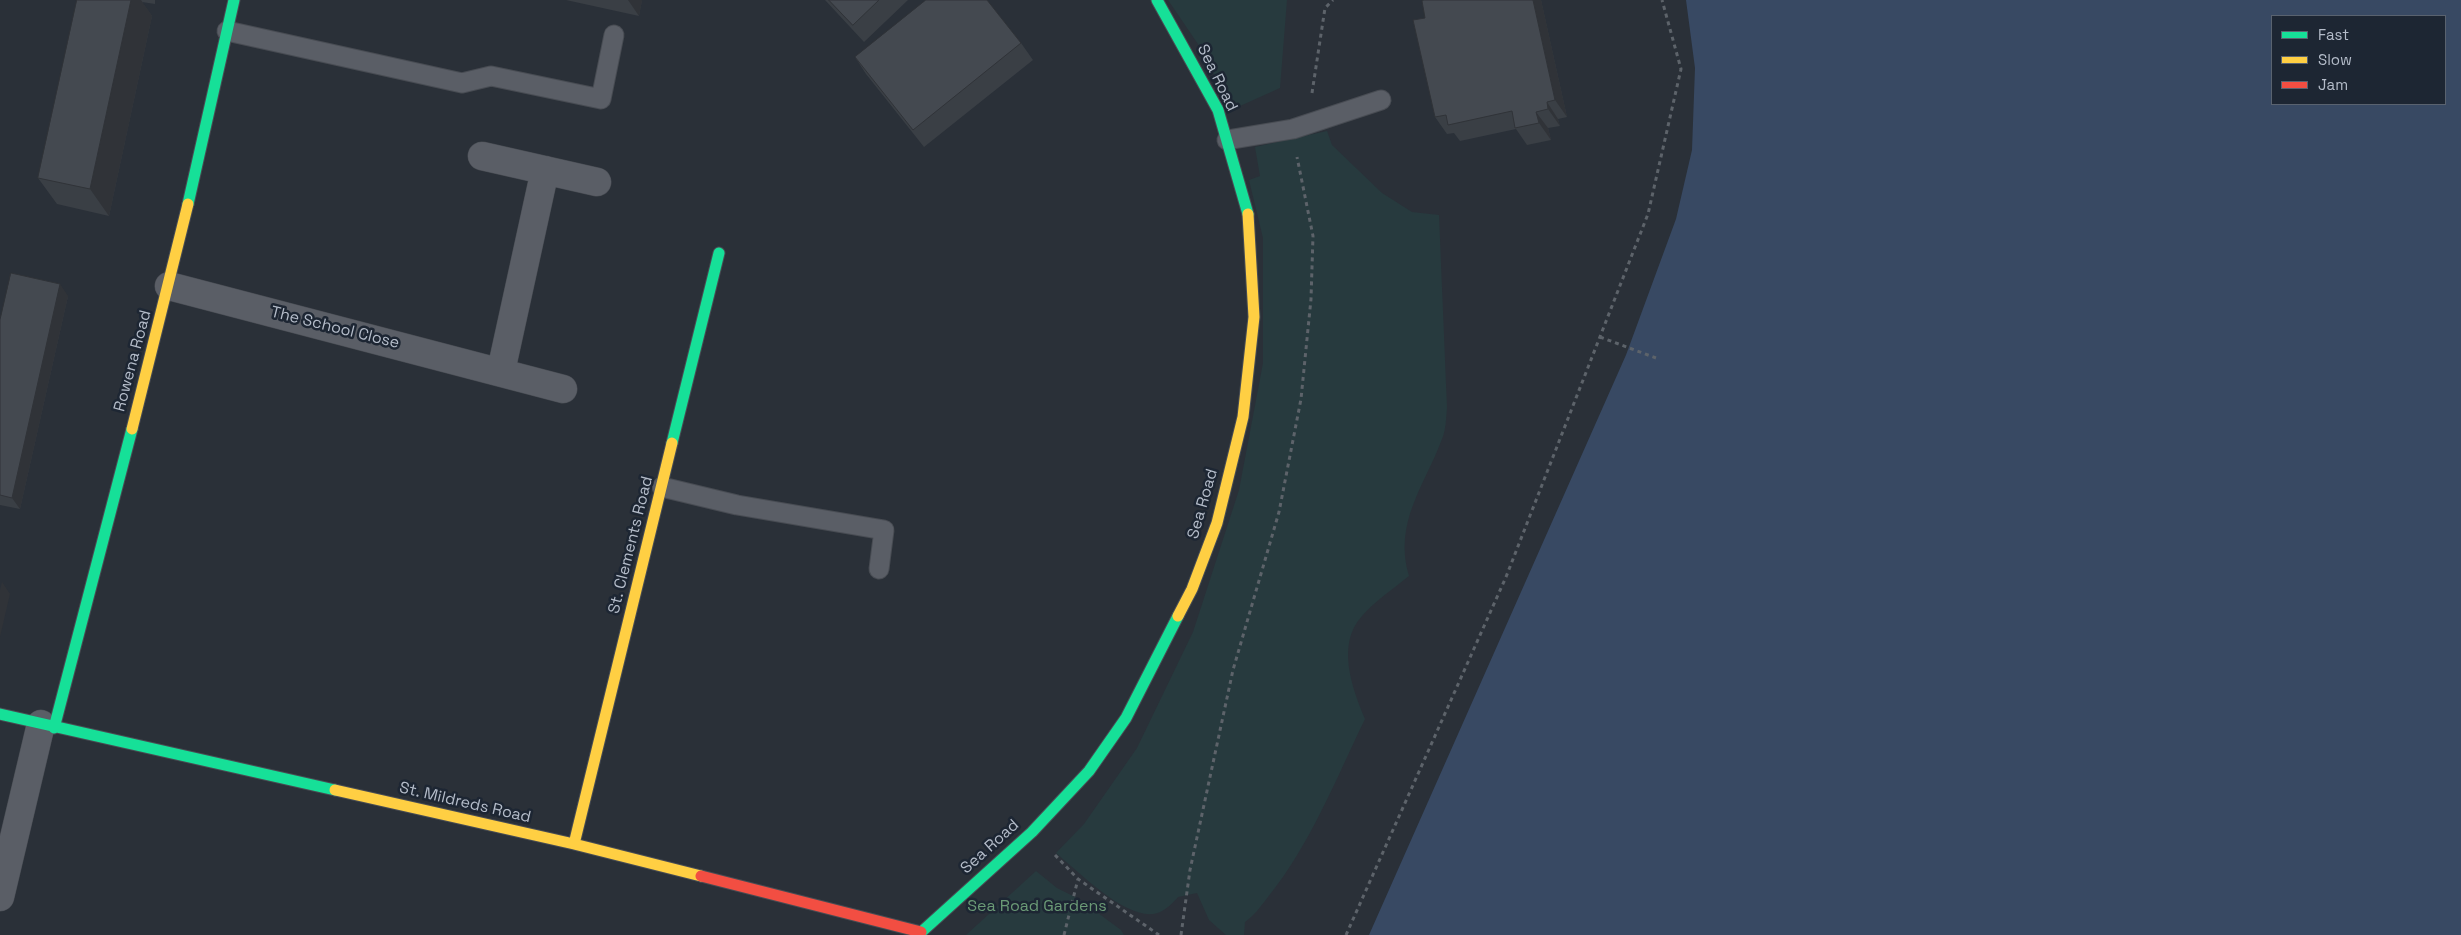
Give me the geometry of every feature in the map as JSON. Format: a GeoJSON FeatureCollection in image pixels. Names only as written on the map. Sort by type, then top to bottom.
{"type":"FeatureCollection","features":[{"type":"Feature","properties":{"kind":"street","name":"Rowena Road"},"geometry":{"type":"LineString","coordinates":[[48,726],[169,286],[234,0]]}},
{"type":"Feature","properties":{"kind":"street","name":"Sea Road"},"geometry":{"type":"LineString","coordinates":[[920,933],[1032,832],[1089,771],[1126,718],[1192,589],[1217,523],[1243,417],[1254,316],[1249,219],[1218,110],[1157,0]]}},
{"type":"Feature","properties":{"kind":"street"},"geometry":{"type":"LineString","coordinates":[[482,156],[596,182]]}},
{"type":"Feature","properties":{"kind":"street"},"geometry":{"type":"LineString","coordinates":[[501,371],[545,170]]}},
{"type":"Feature","properties":{"kind":"street","name":"St. Clements Road"},"geometry":{"type":"LineString","coordinates":[[574,844],[719,253]]}},
{"type":"Feature","properties":{"kind":"street","name":"The School Close"},"geometry":{"type":"LineString","coordinates":[[169,286],[501,371],[564,389]]}},
{"type":"Feature","properties":{"kind":"street","name":"St. Mildreds Road"},"geometry":{"type":"LineString","coordinates":[[0,714],[574,844],[920,933]]}},
{"type":"Feature","properties":{"kind":"street"},"geometry":{"type":"LineString","coordinates":[[0,897],[48,726]]}},
{"type":"Feature","properties":{"kind":"lane"},"geometry":{"type":"LineString","coordinates":[[227,31],[462,83],[491,76],[602,99],[614,35]]}},
{"type":"Feature","properties":{"kind":"lane"},"geometry":{"type":"LineString","coordinates":[[1226,140],[1292,129],[1381,100]]}},
{"type":"Feature","properties":{"kind":"lane"},"geometry":{"type":"LineString","coordinates":[[662,487],[737,504],[884,530],[879,569]]}},
{"type":"Feature","properties":{"kind":"path"},"geometry":{"type":"LineString","coordinates":[[1311,99],[1325,8],[1333,0]]}},
{"type":"Feature","properties":{"kind":"path"},"geometry":{"type":"LineString","coordinates":[[1346,935],[1506,577],[1648,214],[1682,69],[1662,0]]}},
{"type":"Feature","properties":{"kind":"path"},"geometry":{"type":"LineString","coordinates":[[1181,935],[1190,870],[1233,670],[1279,512],[1301,399],[1311,299],[1313,236],[1292,129]]}},
{"type":"Feature","properties":{"kind":"path"},"geometry":{"type":"LineString","coordinates":[[1600,337],[1656,358]]}},
{"type":"Feature","properties":{"kind":"path"},"geometry":{"type":"LineString","coordinates":[[1032,832],[1078,879],[1159,935]]}},
{"type":"Feature","properties":{"kind":"path"},"geometry":{"type":"LineString","coordinates":[[1064,935],[1078,879]]}},
{"type":"Feature","properties":{"kind":"green space"},"geometry":{"type":"Polygon","coordinates":[[[1168,0],[1287,0],[1280,88],[1240,106],[1234,106],[1226,99],[1202,50],[1168,0]]]}},
{"type":"Feature","properties":{"kind":"green space"},"geometry":{"type":"Polygon","coordinates":[[[1327,131],[1332,145],[1382,193],[1412,212],[1439,215],[1447,408],[1446,424],[1442,439],[1413,505],[1408,521],[1405,557],[1409,576],[1378,600],[1362,616],[1354,627],[1350,640],[1348,653],[1351,680],[1365,719],[1310,834],[1297,856],[1263,904],[1245,922],[1244,935],[1226,935],[1209,920],[1197,893],[1178,897],[1160,912],[1153,914],[1141,913],[1115,901],[1102,892],[1056,853],[1084,824],[1137,748],[1193,632],[1239,490],[1263,363],[1263,238],[1249,180],[1260,176],[1255,147],[1327,131]]]}},
{"type":"Feature","properties":{"kind":"green space","name":"Sea Road Gardens"},"geometry":{"type":"Polygon","coordinates":[[[1036,871],[1057,888],[1079,899],[1121,930],[1124,935],[966,935],[1036,871]]]}},
{"type":"Feature","properties":{"kind":"water"},"geometry":{"type":"Polygon","coordinates":[[[1686,0],[2461,0],[2461,935],[1369,935],[1626,355],[1676,219],[1692,150],[1695,68],[1686,0]]]}},
{"type":"Feature","properties":{"kind":"building"},"geometry":{"type":"Polygon","coordinates":[[[77,0],[131,0],[90,189],[38,178],[77,0]]]}},
{"type":"Feature","properties":{"kind":"building"},"geometry":{"type":"Polygon","coordinates":[[[829,0],[879,0],[853,25],[829,0]]]}},
{"type":"Feature","properties":{"kind":"building"},"geometry":{"type":"Polygon","coordinates":[[[926,0],[987,0],[1021,43],[913,130],[855,57],[926,0]]]}},
{"type":"Feature","properties":{"kind":"building"},"geometry":{"type":"Polygon","coordinates":[[[1533,0],[1555,100],[1547,102],[1548,109],[1536,112],[1539,123],[1515,128],[1512,111],[1448,125],[1446,115],[1435,117],[1413,20],[1425,18],[1422,1],[1533,0]]]}},
{"type":"Feature","properties":{"kind":"building"},"geometry":{"type":"Polygon","coordinates":[[[11,273],[60,284],[12,498],[0,495],[0,320],[11,273]]]}},
{"type":"Feature","properties":{"kind":"traffic: fast"},"geometry":{"type":"LineString","coordinates":[[188,204],[234,0]]}},
{"type":"Feature","properties":{"kind":"traffic: fast"},"geometry":{"type":"LineString","coordinates":[[1157,0],[1218,110],[1248,214]]}},
{"type":"Feature","properties":{"kind":"traffic: fast"},"geometry":{"type":"LineString","coordinates":[[672,443],[719,253]]}},
{"type":"Feature","properties":{"kind":"traffic: fast"},"geometry":{"type":"LineString","coordinates":[[54,728],[132,429]]}},
{"type":"Feature","properties":{"kind":"traffic: fast"},"geometry":{"type":"LineString","coordinates":[[918,935],[1032,832],[1089,771],[1126,718],[1178,616]]}},
{"type":"Feature","properties":{"kind":"traffic: fast"},"geometry":{"type":"LineString","coordinates":[[0,714],[335,790]]}},
{"type":"Feature","properties":{"kind":"traffic: slow"},"geometry":{"type":"LineString","coordinates":[[132,429],[188,204]]}},
{"type":"Feature","properties":{"kind":"traffic: slow"},"geometry":{"type":"LineString","coordinates":[[1178,616],[1192,589],[1217,523],[1243,417],[1254,317],[1248,214]]}},
{"type":"Feature","properties":{"kind":"traffic: slow"},"geometry":{"type":"LineString","coordinates":[[574,844],[672,443]]}},
{"type":"Feature","properties":{"kind":"traffic: slow"},"geometry":{"type":"LineString","coordinates":[[335,790],[574,844],[701,876]]}},
{"type":"Feature","properties":{"kind":"traffic: jam"},"geometry":{"type":"LineString","coordinates":[[701,876],[921,932]]}}]}
